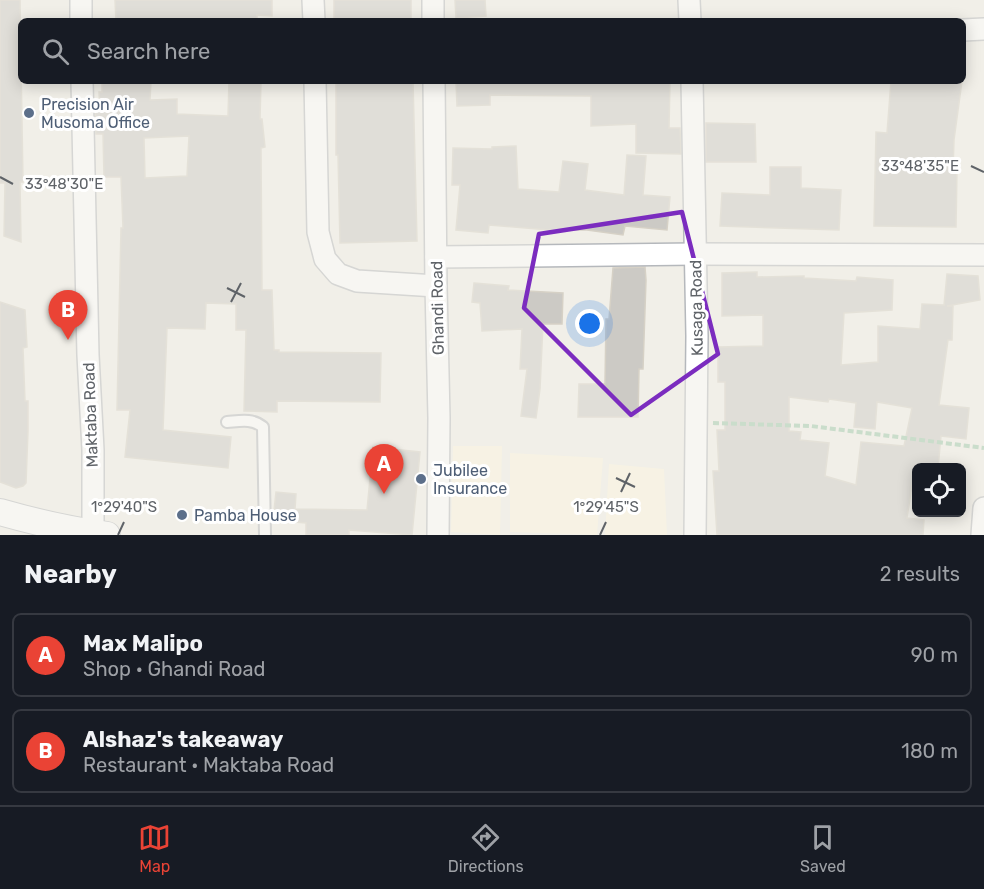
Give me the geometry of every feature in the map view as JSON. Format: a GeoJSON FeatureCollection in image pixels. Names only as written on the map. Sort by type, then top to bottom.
{"type":"FeatureCollection","features":[{"type":"Feature","properties":{"kind":"street"},"geometry":{"type":"LineString","coordinates":[[81,0],[81,18]]}},
{"type":"Feature","properties":{"kind":"street"},"geometry":{"type":"LineString","coordinates":[[313,0],[314,18]]}},
{"type":"Feature","properties":{"kind":"street"},"geometry":{"type":"LineString","coordinates":[[433,0],[433,18]]}},
{"type":"Feature","properties":{"kind":"street"},"geometry":{"type":"LineString","coordinates":[[689,0],[690,18]]}},
{"type":"Feature","properties":{"kind":"street"},"geometry":{"type":"LineString","coordinates":[[966,30],[984,29]]}},
{"type":"Feature","properties":{"kind":"street","name":"Maktaba Road"},"geometry":{"type":"LineString","coordinates":[[82,84],[87,331],[93,450],[89,534]]}},
{"type":"Feature","properties":{"kind":"street"},"geometry":{"type":"LineString","coordinates":[[315,84],[318,232],[326,259],[338,274],[357,280],[436,286]]}},
{"type":"Feature","properties":{"kind":"street","name":"Ghandi Road"},"geometry":{"type":"LineString","coordinates":[[434,84],[439,418],[438,535]]}},
{"type":"Feature","properties":{"kind":"street","name":"Kusaga Road"},"geometry":{"type":"LineString","coordinates":[[692,84],[697,422],[695,535]]}},
{"type":"Feature","properties":{"kind":"street"},"geometry":{"type":"LineString","coordinates":[[436,257],[695,254],[984,255]]}},
{"type":"Feature","properties":{"kind":"street"},"geometry":{"type":"LineString","coordinates":[[982,535],[984,508]]}},
{"type":"Feature","properties":{"kind":"street"},"geometry":{"type":"LineString","coordinates":[[0,512],[39,524],[89,534]]}},
{"type":"Feature","properties":{"kind":"lane"},"geometry":{"type":"LineString","coordinates":[[227,422],[248,420],[257,422],[263,427],[265,535]]}},
{"type":"Feature","properties":{"kind":"path"},"geometry":{"type":"LineString","coordinates":[[697,422],[811,426],[984,448]]}},
{"type":"Feature","properties":{"kind":"highlighted area"},"geometry":{"type":"Polygon","coordinates":[[[682,212],[718,354],[631,415],[524,308],[539,234],[682,212]]]}},
{"type":"Feature","properties":{"kind":"shaded area"},"geometry":{"type":"Polygon","coordinates":[[[453,446],[502,446],[500,535],[451,532],[453,446]]]}},
{"type":"Feature","properties":{"kind":"shaded area"},"geometry":{"type":"Polygon","coordinates":[[[510,453],[603,458],[597,535],[510,532],[510,453]]]}},
{"type":"Feature","properties":{"kind":"shaded area"},"geometry":{"type":"Polygon","coordinates":[[[609,464],[664,469],[667,535],[605,535],[609,464]]]}},
{"type":"Feature","properties":{"kind":"building"},"geometry":{"type":"Polygon","coordinates":[[[0,0],[20,0],[18,84],[21,84],[23,182],[20,182],[21,242],[4,236],[5,183],[0,183],[0,0]]]}},
{"type":"Feature","properties":{"kind":"building"},"geometry":{"type":"Polygon","coordinates":[[[115,0],[272,0],[272,16],[257,15],[257,18],[116,18],[115,0]]]}},
{"type":"Feature","properties":{"kind":"building"},"geometry":{"type":"Polygon","coordinates":[[[334,0],[411,0],[411,18],[334,18],[334,0]]]}},
{"type":"Feature","properties":{"kind":"building"},"geometry":{"type":"Polygon","coordinates":[[[455,0],[485,0],[486,16],[456,18],[455,0]]]}},
{"type":"Feature","properties":{"kind":"building"},"geometry":{"type":"Polygon","coordinates":[[[102,84],[151,84],[150,100],[177,99],[177,114],[228,116],[229,84],[261,84],[260,119],[262,119],[265,147],[261,148],[262,290],[272,290],[274,350],[279,350],[279,352],[381,353],[380,402],[277,401],[277,412],[244,411],[246,330],[236,330],[236,304],[206,303],[205,329],[167,328],[163,430],[231,437],[228,468],[125,457],[130,410],[117,410],[121,228],[123,228],[121,177],[104,177],[103,134],[96,134],[95,112],[100,111],[99,92],[102,92],[102,84]],[[189,136],[144,138],[145,178],[187,176],[189,136]]]}},
{"type":"Feature","properties":{"kind":"building"},"geometry":{"type":"Polygon","coordinates":[[[336,84],[413,84],[417,241],[340,243],[338,155],[336,155],[336,84]]]}},
{"type":"Feature","properties":{"kind":"building"},"geometry":{"type":"Polygon","coordinates":[[[456,84],[670,84],[669,128],[680,128],[681,154],[636,153],[636,124],[591,126],[591,96],[490,95],[490,105],[457,106],[456,84]]]}},
{"type":"Feature","properties":{"kind":"building"},"geometry":{"type":"Polygon","coordinates":[[[891,84],[962,84],[954,140],[953,170],[957,170],[956,227],[874,226],[876,132],[887,133],[891,84]]]}},
{"type":"Feature","properties":{"kind":"building"},"geometry":{"type":"Polygon","coordinates":[[[706,123],[755,124],[756,162],[706,162],[706,123]]]}},
{"type":"Feature","properties":{"kind":"building"},"geometry":{"type":"Polygon","coordinates":[[[516,146],[518,189],[559,192],[563,161],[588,164],[585,190],[624,195],[627,155],[646,156],[643,195],[670,197],[667,230],[625,226],[623,235],[587,230],[549,230],[489,225],[488,233],[456,230],[460,185],[452,185],[453,148],[492,149],[492,147],[516,146]]]}},
{"type":"Feature","properties":{"kind":"building"},"geometry":{"type":"Polygon","coordinates":[[[770,167],[801,167],[801,188],[841,190],[839,230],[720,226],[722,193],[770,195],[770,167]]]}},
{"type":"Feature","properties":{"kind":"building"},"geometry":{"type":"Polygon","coordinates":[[[645,267],[643,369],[639,369],[638,417],[578,417],[579,384],[605,384],[606,319],[609,319],[613,268],[645,267]]]}},
{"type":"Feature","properties":{"kind":"building"},"geometry":{"type":"Polygon","coordinates":[[[757,272],[757,277],[804,276],[804,278],[856,281],[857,277],[893,280],[892,310],[844,313],[841,365],[878,362],[878,326],[920,329],[922,304],[944,305],[947,274],[978,276],[980,300],[947,306],[953,306],[952,340],[948,340],[939,405],[969,408],[966,439],[941,436],[938,463],[912,463],[912,486],[907,518],[924,520],[923,535],[717,535],[713,471],[719,471],[717,430],[725,430],[725,382],[718,382],[718,347],[763,346],[763,315],[722,316],[722,273],[757,272]],[[789,397],[789,431],[801,432],[800,440],[829,443],[825,476],[856,485],[861,442],[904,446],[912,408],[877,402],[875,429],[854,427],[856,403],[829,399],[828,402],[789,397]]]}},
{"type":"Feature","properties":{"kind":"building"},"geometry":{"type":"Polygon","coordinates":[[[474,283],[509,286],[508,290],[563,293],[562,324],[543,324],[540,389],[536,418],[521,416],[527,369],[520,369],[522,329],[482,331],[480,303],[472,302],[474,283]]]}},
{"type":"Feature","properties":{"kind":"building"},"geometry":{"type":"Polygon","coordinates":[[[0,302],[25,310],[27,347],[23,348],[25,401],[28,401],[26,483],[16,488],[0,482],[0,302]]]}},
{"type":"Feature","properties":{"kind":"building"},"geometry":{"type":"Polygon","coordinates":[[[373,447],[420,452],[412,535],[349,530],[349,535],[306,535],[306,523],[273,520],[276,492],[296,494],[295,509],[367,510],[373,447]]]}},
{"type":"Feature","properties":{"kind":"place","name":"Precision Air Musoma Office"},"geometry":{"type":"Point","coordinates":[29,113]}},
{"type":"Feature","properties":{"kind":"place","name":"Alshaz's takeaway"},"geometry":{"type":"Point","coordinates":[68,340]}},
{"type":"Feature","properties":{"kind":"place","name":"Jubilee Insurance"},"geometry":{"type":"Point","coordinates":[421,479]}},
{"type":"Feature","properties":{"kind":"place","name":"Max Malipo"},"geometry":{"type":"Point","coordinates":[384,494]}},
{"type":"Feature","properties":{"kind":"place","name":"Pamba House"},"geometry":{"type":"Point","coordinates":[182,515]}}]}
